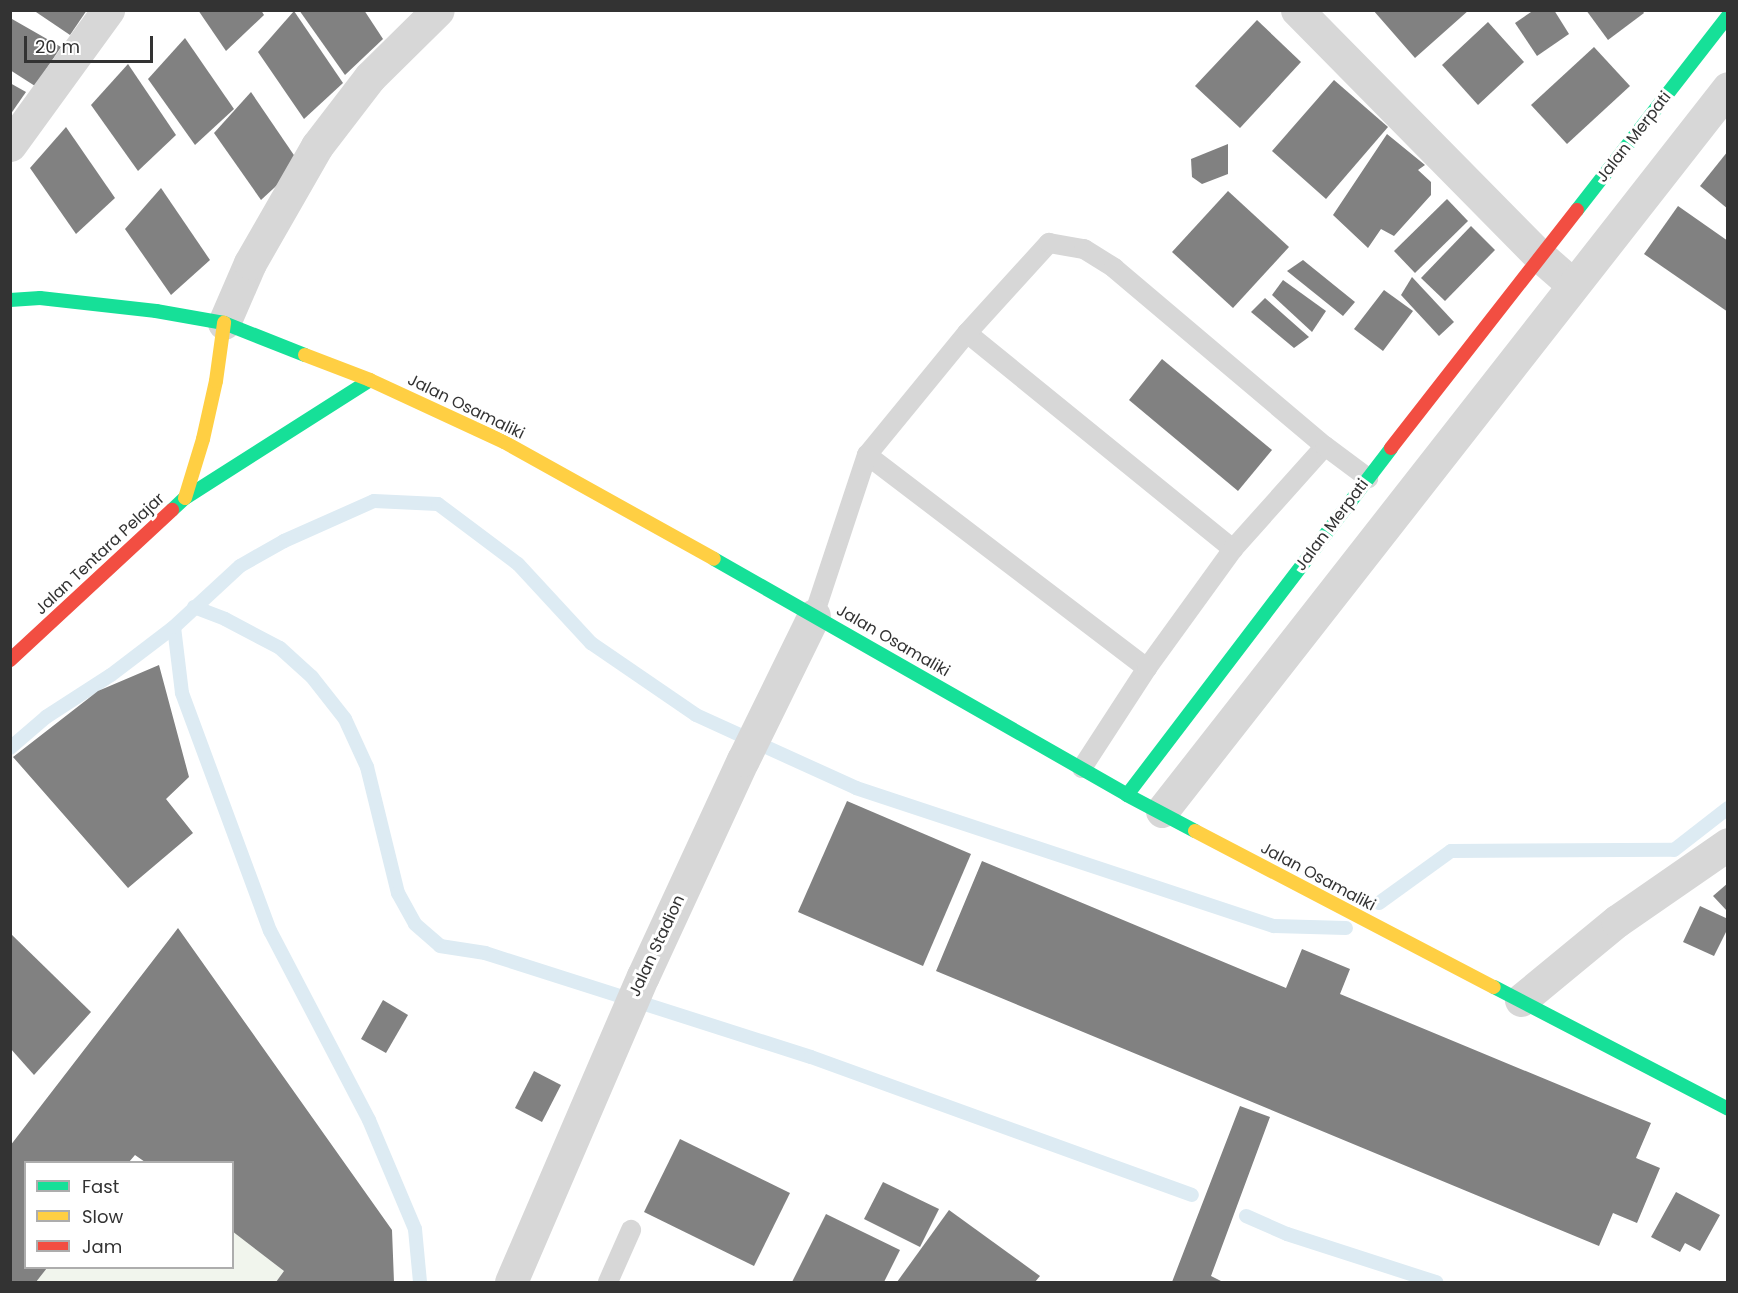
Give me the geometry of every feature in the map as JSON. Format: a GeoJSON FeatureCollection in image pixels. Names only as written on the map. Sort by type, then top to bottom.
{"type":"FeatureCollection","features":[{"type":"Feature","properties":{"kind":"main road","name":"Jalan Merpati"},"geometry":{"type":"LineString","coordinates":[[1127,795],[1368,478],[1728,16]]}},
{"type":"Feature","properties":{"kind":"main road","name":"Jalan Osamaliki"},"geometry":{"type":"LineString","coordinates":[[10,300],[51,300],[156,311],[224,322],[370,380],[504,442],[814,615],[1127,795],[1162,811],[1411,945],[1728,1109]]}},
{"type":"Feature","properties":{"kind":"main road","name":"Jalan Tentara Pelajar"},"geometry":{"type":"LineString","coordinates":[[185,498],[203,440],[224,322]]}},
{"type":"Feature","properties":{"kind":"main road","name":"Jalan Tentara Pelajar"},"geometry":{"type":"LineString","coordinates":[[10,660],[185,498],[370,380]]}},
{"type":"Feature","properties":{"kind":"street"},"geometry":{"type":"LineString","coordinates":[[10,145],[108,10]]}},
{"type":"Feature","properties":{"kind":"street"},"geometry":{"type":"LineString","coordinates":[[224,322],[250,263],[317,146],[370,77],[438,10]]}},
{"type":"Feature","properties":{"kind":"street"},"geometry":{"type":"LineString","coordinates":[[1297,10],[1541,257],[1572,284]]}},
{"type":"Feature","properties":{"kind":"street"},"geometry":{"type":"LineString","coordinates":[[1162,811],[1572,284],[1728,88]]}},
{"type":"Feature","properties":{"kind":"street","name":"Jalan Stadion"},"geometry":{"type":"LineString","coordinates":[[511,1282],[643,976],[743,760],[814,615]]}},
{"type":"Feature","properties":{"kind":"street"},"geometry":{"type":"LineString","coordinates":[[1521,1000],[1617,921],[1728,844]]}},
{"type":"Feature","properties":{"kind":"lane"},"geometry":{"type":"LineString","coordinates":[[814,615],[867,455],[968,333],[1049,243],[1084,249],[1114,268],[1325,446],[1368,478]]}},
{"type":"Feature","properties":{"kind":"lane"},"geometry":{"type":"LineString","coordinates":[[968,333],[1233,549]]}},
{"type":"Feature","properties":{"kind":"lane"},"geometry":{"type":"LineString","coordinates":[[1082,768],[1147,668],[1233,549],[1325,446]]}},
{"type":"Feature","properties":{"kind":"lane"},"geometry":{"type":"LineString","coordinates":[[867,455],[1147,668]]}},
{"type":"Feature","properties":{"kind":"lane"},"geometry":{"type":"LineString","coordinates":[[608,1282],[631,1230]]}},
{"type":"Feature","properties":{"kind":"shaded area"},"geometry":{"type":"Polygon","coordinates":[[[234,1232],[284,1271],[276,1282],[36,1282],[46,1269],[234,1269],[234,1232]]]}},
{"type":"Feature","properties":{"kind":"building"},"geometry":{"type":"Polygon","coordinates":[[[33,10],[87,10],[70,35],[33,10]]]}},
{"type":"Feature","properties":{"kind":"building"},"geometry":{"type":"Polygon","coordinates":[[[198,10],[261,10],[264,15],[226,51],[198,10]]]}},
{"type":"Feature","properties":{"kind":"building"},"geometry":{"type":"Polygon","coordinates":[[[299,10],[364,10],[383,39],[345,75],[299,10]]]}},
{"type":"Feature","properties":{"kind":"building"},"geometry":{"type":"Polygon","coordinates":[[[1373,10],[1469,10],[1415,58],[1373,10]]]}},
{"type":"Feature","properties":{"kind":"building"},"geometry":{"type":"Polygon","coordinates":[[[1534,10],[1554,10],[1569,34],[1537,56],[1515,23],[1534,10]]]}},
{"type":"Feature","properties":{"kind":"building"},"geometry":{"type":"Polygon","coordinates":[[[1586,10],[1642,10],[1644,13],[1608,40],[1586,10]]]}},
{"type":"Feature","properties":{"kind":"building"},"geometry":{"type":"Polygon","coordinates":[[[294,11],[343,83],[304,119],[258,52],[294,11]]]}},
{"type":"Feature","properties":{"kind":"building"},"geometry":{"type":"Polygon","coordinates":[[[12,19],[61,47],[35,86],[10,70],[12,19]]]}},
{"type":"Feature","properties":{"kind":"building"},"geometry":{"type":"Polygon","coordinates":[[[1257,20],[1301,62],[1240,128],[1195,86],[1257,20]]]}},
{"type":"Feature","properties":{"kind":"building"},"geometry":{"type":"Polygon","coordinates":[[[1488,22],[1524,62],[1478,105],[1442,65],[1488,22]]]}},
{"type":"Feature","properties":{"kind":"building"},"geometry":{"type":"Polygon","coordinates":[[[185,38],[234,109],[195,145],[148,79],[185,38]]]}},
{"type":"Feature","properties":{"kind":"building"},"geometry":{"type":"Polygon","coordinates":[[[1594,47],[1630,86],[1567,144],[1531,105],[1594,47]]]}},
{"type":"Feature","properties":{"kind":"building"},"geometry":{"type":"Polygon","coordinates":[[[128,64],[176,135],[138,171],[91,105],[128,64]]]}},
{"type":"Feature","properties":{"kind":"building"},"geometry":{"type":"Polygon","coordinates":[[[1334,80],[1388,127],[1326,199],[1272,151],[1334,80]]]}},
{"type":"Feature","properties":{"kind":"building"},"geometry":{"type":"Polygon","coordinates":[[[10,83],[26,92],[10,115],[10,83]]]}},
{"type":"Feature","properties":{"kind":"building"},"geometry":{"type":"Polygon","coordinates":[[[251,92],[300,164],[261,200],[214,133],[251,92]]]}},
{"type":"Feature","properties":{"kind":"building"},"geometry":{"type":"Polygon","coordinates":[[[66,127],[115,198],[76,234],[30,168],[66,127]]]}},
{"type":"Feature","properties":{"kind":"building"},"geometry":{"type":"Polygon","coordinates":[[[1387,134],[1425,165],[1418,170],[1431,182],[1431,195],[1394,236],[1381,229],[1368,248],[1333,215],[1387,134]]]}},
{"type":"Feature","properties":{"kind":"building"},"geometry":{"type":"Polygon","coordinates":[[[1228,144],[1228,174],[1202,184],[1192,177],[1191,159],[1228,144]]]}},
{"type":"Feature","properties":{"kind":"building"},"geometry":{"type":"Polygon","coordinates":[[[1728,151],[1728,209],[1700,186],[1728,151]]]}},
{"type":"Feature","properties":{"kind":"building"},"geometry":{"type":"Polygon","coordinates":[[[161,188],[210,260],[171,295],[125,229],[161,188]]]}},
{"type":"Feature","properties":{"kind":"building"},"geometry":{"type":"Polygon","coordinates":[[[1228,191],[1289,247],[1233,308],[1172,252],[1228,191]]]}},
{"type":"Feature","properties":{"kind":"building"},"geometry":{"type":"Polygon","coordinates":[[[1447,199],[1468,221],[1415,273],[1394,251],[1447,199]]]}},
{"type":"Feature","properties":{"kind":"building"},"geometry":{"type":"Polygon","coordinates":[[[1678,206],[1728,241],[1728,312],[1644,254],[1678,206]]]}},
{"type":"Feature","properties":{"kind":"building"},"geometry":{"type":"Polygon","coordinates":[[[1471,226],[1495,250],[1445,301],[1421,278],[1471,226]]]}},
{"type":"Feature","properties":{"kind":"building"},"geometry":{"type":"Polygon","coordinates":[[[1303,260],[1355,302],[1343,316],[1287,271],[1303,260]]]}},
{"type":"Feature","properties":{"kind":"building"},"geometry":{"type":"Polygon","coordinates":[[[1412,277],[1454,322],[1439,336],[1401,295],[1412,277]]]}},
{"type":"Feature","properties":{"kind":"building"},"geometry":{"type":"Polygon","coordinates":[[[1283,280],[1326,311],[1312,332],[1272,295],[1283,280]]]}},
{"type":"Feature","properties":{"kind":"building"},"geometry":{"type":"Polygon","coordinates":[[[1384,290],[1413,311],[1383,351],[1354,329],[1384,290]]]}},
{"type":"Feature","properties":{"kind":"building"},"geometry":{"type":"Polygon","coordinates":[[[1265,298],[1309,337],[1294,348],[1251,312],[1265,298]]]}},
{"type":"Feature","properties":{"kind":"building"},"geometry":{"type":"Polygon","coordinates":[[[1162,359],[1272,450],[1238,491],[1129,400],[1162,359]]]}},
{"type":"Feature","properties":{"kind":"building"},"geometry":{"type":"Polygon","coordinates":[[[159,665],[189,777],[166,799],[193,833],[128,888],[13,757],[98,691],[159,665]]]}},
{"type":"Feature","properties":{"kind":"building"},"geometry":{"type":"Polygon","coordinates":[[[847,801],[971,854],[923,966],[798,912],[847,801]]]}},
{"type":"Feature","properties":{"kind":"building"},"geometry":{"type":"Polygon","coordinates":[[[982,861],[1286,988],[1302,949],[1350,969],[1340,994],[1651,1123],[1636,1158],[1660,1168],[1637,1223],[1613,1213],[1599,1246],[936,971],[982,861]]]}},
{"type":"Feature","properties":{"kind":"building"},"geometry":{"type":"Polygon","coordinates":[[[1728,883],[1728,912],[1713,896],[1728,883]]]}},
{"type":"Feature","properties":{"kind":"building"},"geometry":{"type":"Polygon","coordinates":[[[1700,906],[1728,919],[1728,928],[1714,956],[1683,942],[1700,906]]]}},
{"type":"Feature","properties":{"kind":"building"},"geometry":{"type":"Polygon","coordinates":[[[178,928],[392,1230],[394,1282],[276,1282],[284,1271],[234,1233],[234,1161],[144,1161],[135,1155],[130,1161],[24,1161],[24,1269],[46,1269],[36,1282],[10,1282],[10,1146],[178,928]]]}},
{"type":"Feature","properties":{"kind":"building"},"geometry":{"type":"Polygon","coordinates":[[[10,933],[91,1012],[34,1075],[10,1048],[10,933]]]}},
{"type":"Feature","properties":{"kind":"building"},"geometry":{"type":"Polygon","coordinates":[[[383,1000],[408,1015],[386,1053],[361,1039],[383,1000]]]}},
{"type":"Feature","properties":{"kind":"building"},"geometry":{"type":"Polygon","coordinates":[[[534,1071],[561,1085],[542,1122],[515,1108],[534,1071]]]}},
{"type":"Feature","properties":{"kind":"building"},"geometry":{"type":"Polygon","coordinates":[[[1240,1106],[1270,1117],[1211,1276],[1223,1282],[1172,1282],[1240,1106]]]}},
{"type":"Feature","properties":{"kind":"building"},"geometry":{"type":"Polygon","coordinates":[[[680,1139],[790,1193],[754,1266],[644,1212],[680,1139]]]}},
{"type":"Feature","properties":{"kind":"building"},"geometry":{"type":"Polygon","coordinates":[[[883,1182],[939,1209],[920,1247],[864,1219],[883,1182]]]}},
{"type":"Feature","properties":{"kind":"building"},"geometry":{"type":"Polygon","coordinates":[[[1676,1192],[1720,1215],[1700,1251],[1685,1243],[1680,1252],[1651,1237],[1676,1192]]]}},
{"type":"Feature","properties":{"kind":"building"},"geometry":{"type":"Polygon","coordinates":[[[949,1210],[1040,1276],[1035,1282],[897,1282],[949,1210]]]}},
{"type":"Feature","properties":{"kind":"building"},"geometry":{"type":"Polygon","coordinates":[[[826,1214],[900,1250],[884,1282],[792,1282],[826,1214]]]}},
{"type":"Feature","properties":{"kind":"waterway"},"geometry":{"type":"LineString","coordinates":[[420,1282],[415,1229],[369,1120],[270,931],[182,693],[174,627],[240,566],[284,541],[374,501],[438,504],[518,564],[591,643],[696,715],[856,788],[1274,926],[1346,928]]}},
{"type":"Feature","properties":{"kind":"waterway"},"geometry":{"type":"LineString","coordinates":[[194,607],[225,619],[280,648],[312,677],[345,719],[367,767],[398,893],[415,924],[440,946],[485,953],[811,1057],[1192,1195]]}},
{"type":"Feature","properties":{"kind":"waterway"},"geometry":{"type":"LineString","coordinates":[[10,748],[46,717],[111,675],[174,627]]}},
{"type":"Feature","properties":{"kind":"waterway"},"geometry":{"type":"LineString","coordinates":[[1379,903],[1451,851],[1674,850],[1728,808]]}},
{"type":"Feature","properties":{"kind":"waterway"},"geometry":{"type":"LineString","coordinates":[[1246,1216],[1287,1234],[1436,1282]]}},
{"type":"Feature","properties":{"kind":"traffic: fast"},"geometry":{"type":"LineString","coordinates":[[1577,210],[1728,16]]}},
{"type":"Feature","properties":{"kind":"traffic: fast"},"geometry":{"type":"LineString","coordinates":[[10,300],[40,298],[156,311],[224,323],[305,355]]}},
{"type":"Feature","properties":{"kind":"traffic: fast"},"geometry":{"type":"LineString","coordinates":[[172,510],[185,498],[370,380]]}},
{"type":"Feature","properties":{"kind":"traffic: fast"},"geometry":{"type":"LineString","coordinates":[[1127,795],[1391,448]]}},
{"type":"Feature","properties":{"kind":"traffic: fast"},"geometry":{"type":"LineString","coordinates":[[714,559],[1127,795],[1195,831]]}},
{"type":"Feature","properties":{"kind":"traffic: fast"},"geometry":{"type":"LineString","coordinates":[[1494,987],[1728,1109]]}},
{"type":"Feature","properties":{"kind":"traffic: slow"},"geometry":{"type":"LineString","coordinates":[[185,498],[203,439],[216,381],[224,323]]}},
{"type":"Feature","properties":{"kind":"traffic: slow"},"geometry":{"type":"LineString","coordinates":[[305,355],[370,380],[504,442],[714,559]]}},
{"type":"Feature","properties":{"kind":"traffic: slow"},"geometry":{"type":"LineString","coordinates":[[1195,831],[1494,987]]}},
{"type":"Feature","properties":{"kind":"traffic: jam"},"geometry":{"type":"LineString","coordinates":[[1391,448],[1577,210]]}},
{"type":"Feature","properties":{"kind":"traffic: jam"},"geometry":{"type":"LineString","coordinates":[[10,660],[172,510]]}}]}
